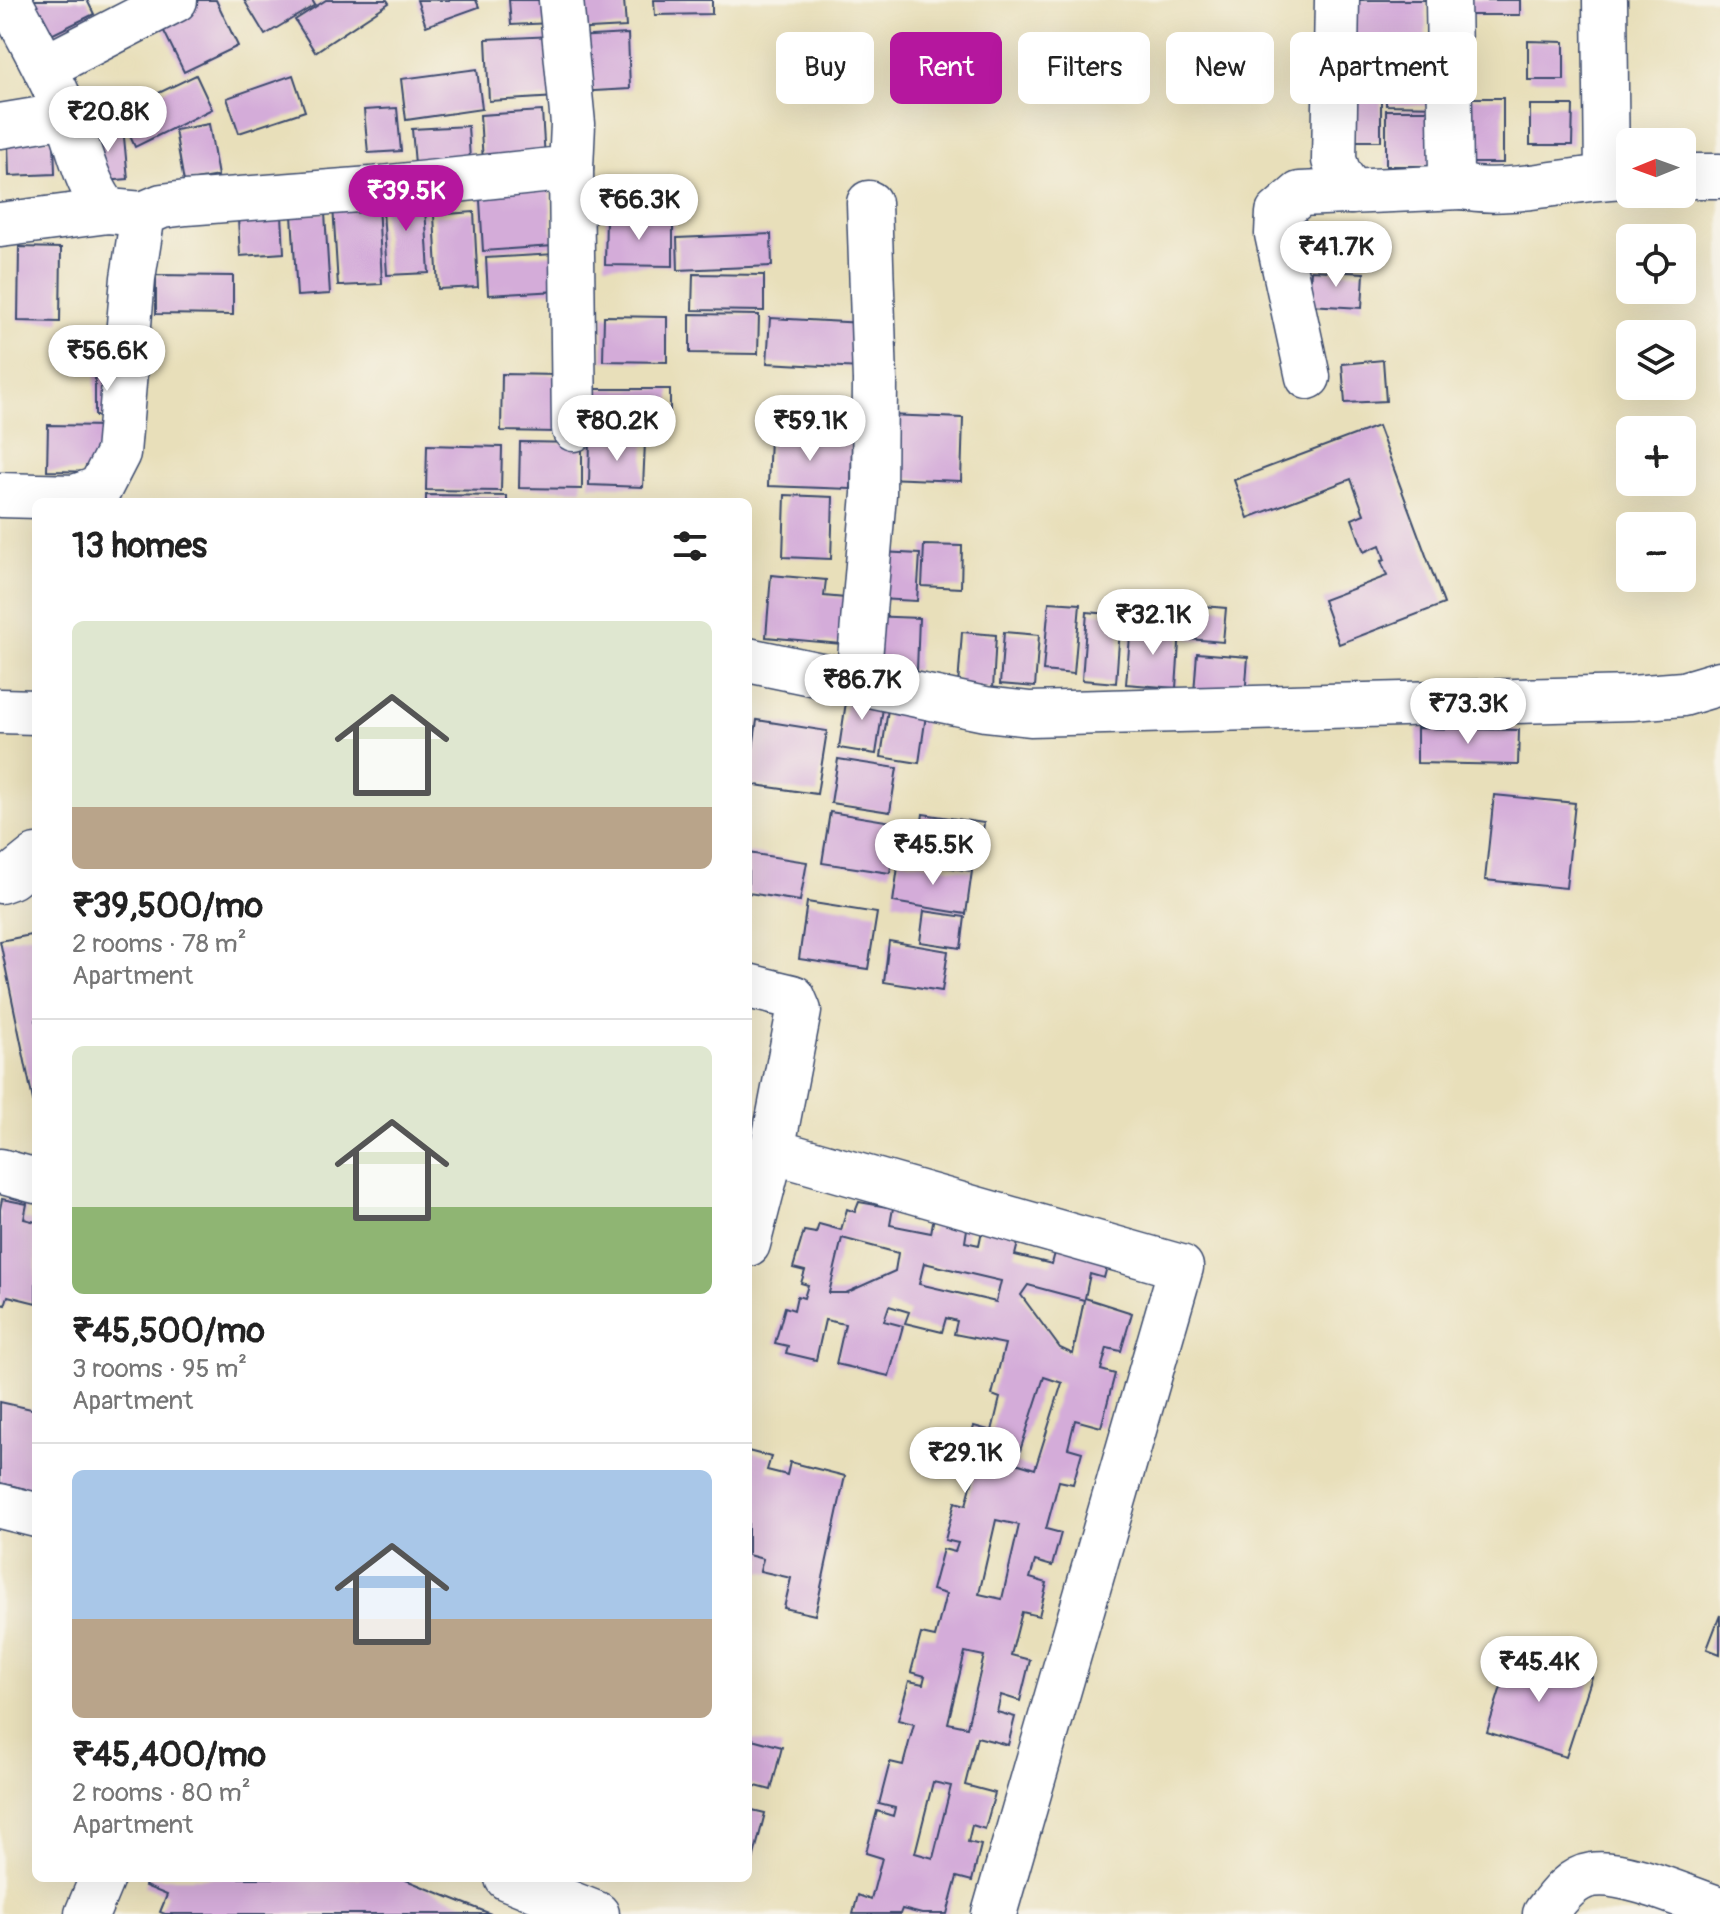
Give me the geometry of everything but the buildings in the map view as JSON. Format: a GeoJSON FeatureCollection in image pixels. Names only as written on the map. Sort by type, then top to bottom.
{"type":"FeatureCollection","features":[{"type":"Feature","properties":{"kind":"street"},"geometry":{"type":"LineString","coordinates":[[9,0],[67,115],[94,194],[126,212]]}},
{"type":"Feature","properties":{"kind":"street"},"geometry":{"type":"LineString","coordinates":[[45,67],[175,0]]}},
{"type":"Feature","properties":{"kind":"street"},"geometry":{"type":"LineString","coordinates":[[561,0],[573,124],[574,429]]}},
{"type":"Feature","properties":{"kind":"street"},"geometry":{"type":"LineString","coordinates":[[1337,0],[1334,160],[1339,174],[1352,192]]}},
{"type":"Feature","properties":{"kind":"street"},"geometry":{"type":"LineString","coordinates":[[1448,0],[1451,173],[1461,187]]}},
{"type":"Feature","properties":{"kind":"street"},"geometry":{"type":"LineString","coordinates":[[1605,0],[1616,138]]}},
{"type":"Feature","properties":{"kind":"street"},"geometry":{"type":"LineString","coordinates":[[0,126],[67,115]]}},
{"type":"Feature","properties":{"kind":"street"},"geometry":{"type":"LineString","coordinates":[[0,225],[186,203],[371,189],[571,168]]}},
{"type":"Feature","properties":{"kind":"street"},"geometry":{"type":"LineString","coordinates":[[1308,377],[1277,234],[1278,213],[1300,194],[1461,187],[1483,191],[1616,176]]}},
{"type":"Feature","properties":{"kind":"street"},"geometry":{"type":"LineString","coordinates":[[1696,176],[1720,176]]}},
{"type":"Feature","properties":{"kind":"street"},"geometry":{"type":"LineString","coordinates":[[858,682],[874,494],[875,381],[869,203]]}},
{"type":"Feature","properties":{"kind":"street"},"geometry":{"type":"LineString","coordinates":[[0,495],[75,497],[100,488],[118,453],[133,278],[126,212]]}},
{"type":"Feature","properties":{"kind":"street"},"geometry":{"type":"LineString","coordinates":[[752,661],[985,709],[1030,714],[1632,698],[1683,694],[1720,683]]}},
{"type":"Feature","properties":{"kind":"street"},"geometry":{"type":"LineString","coordinates":[[0,711],[32,712]]}},
{"type":"Feature","properties":{"kind":"street"},"geometry":{"type":"LineString","coordinates":[[0,881],[11,877],[32,860]]}},
{"type":"Feature","properties":{"kind":"street"},"geometry":{"type":"LineString","coordinates":[[752,987],[793,997],[799,1011],[772,1151],[752,1228]]}},
{"type":"Feature","properties":{"kind":"street"},"geometry":{"type":"LineString","coordinates":[[772,1151],[1181,1267],[994,1914]]}},
{"type":"Feature","properties":{"kind":"street"},"geometry":{"type":"LineString","coordinates":[[0,1171],[32,1180]]}},
{"type":"Feature","properties":{"kind":"street"},"geometry":{"type":"LineString","coordinates":[[0,1506],[32,1514]]}},
{"type":"Feature","properties":{"kind":"street"},"geometry":{"type":"LineString","coordinates":[[1545,1914],[1562,1891],[1590,1875],[1614,1874],[1720,1909]]}},
{"type":"Feature","properties":{"kind":"street"},"geometry":{"type":"LineString","coordinates":[[87,1914],[100,1882]]}},
{"type":"Feature","properties":{"kind":"street"},"geometry":{"type":"LineString","coordinates":[[517,1882],[597,1914]]}}]}
